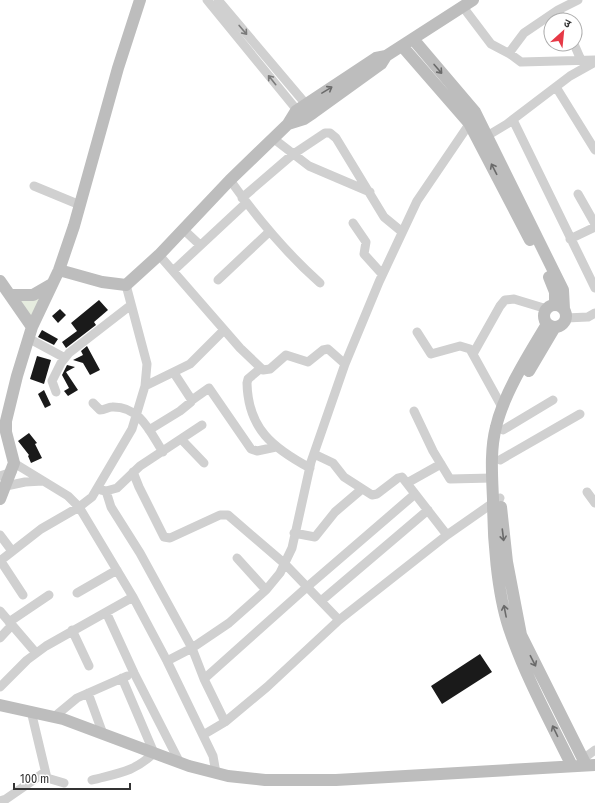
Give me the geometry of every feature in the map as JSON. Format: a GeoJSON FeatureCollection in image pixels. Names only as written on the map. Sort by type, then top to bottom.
{"type":"FeatureCollection","features":[{"type":"Feature","properties":{"kind":"street"},"geometry":{"type":"LineString","coordinates":[[13,468],[2,429],[6,421],[30,333],[59,270],[80,205],[118,68],[140,0]]}},
{"type":"Feature","properties":{"kind":"street"},"geometry":{"type":"LineString","coordinates":[[207,0],[305,112]]}},
{"type":"Feature","properties":{"kind":"street"},"geometry":{"type":"LineString","coordinates":[[218,0],[305,112]]}},
{"type":"Feature","properties":{"kind":"street"},"geometry":{"type":"LineString","coordinates":[[59,270],[102,282],[126,285],[159,255],[230,180],[288,124],[381,64],[386,56],[474,0]]}},
{"type":"Feature","properties":{"kind":"street"},"geometry":{"type":"LineString","coordinates":[[509,53],[524,33],[558,10],[578,0]]}},
{"type":"Feature","properties":{"kind":"street"},"geometry":{"type":"LineString","coordinates":[[463,7],[491,44],[524,63],[581,60],[594,63]]}},
{"type":"Feature","properties":{"kind":"street"},"geometry":{"type":"LineString","coordinates":[[413,39],[461,94],[483,139],[550,279],[562,326],[551,326]]}},
{"type":"Feature","properties":{"kind":"street"},"geometry":{"type":"LineString","coordinates":[[402,46],[473,120]]}},
{"type":"Feature","properties":{"kind":"street"},"geometry":{"type":"LineString","coordinates":[[578,52],[581,60]]}},
{"type":"Feature","properties":{"kind":"street"},"geometry":{"type":"LineString","coordinates":[[483,139],[513,120],[570,76],[594,63]]}},
{"type":"Feature","properties":{"kind":"street"},"geometry":{"type":"LineString","coordinates":[[556,87],[595,150]]}},
{"type":"Feature","properties":{"kind":"street"},"geometry":{"type":"LineString","coordinates":[[167,661],[192,648],[229,623],[266,590],[280,573],[292,548],[294,533],[314,454],[345,364],[382,274],[401,231],[417,201],[473,120]]}},
{"type":"Feature","properties":{"kind":"street"},"geometry":{"type":"LineString","coordinates":[[513,120],[570,240],[595,288]]}},
{"type":"Feature","properties":{"kind":"street"},"geometry":{"type":"LineString","coordinates":[[172,271],[200,246],[244,200],[292,155],[325,134],[333,135],[387,221],[401,231]]}},
{"type":"Feature","properties":{"kind":"street"},"geometry":{"type":"LineString","coordinates":[[274,139],[292,155],[308,166],[370,192]]}},
{"type":"Feature","properties":{"kind":"street"},"geometry":{"type":"LineString","coordinates":[[230,180],[270,232],[303,268],[320,283]]}},
{"type":"Feature","properties":{"kind":"street"},"geometry":{"type":"LineString","coordinates":[[34,186],[80,205]]}},
{"type":"Feature","properties":{"kind":"street"},"geometry":{"type":"LineString","coordinates":[[570,240],[595,226],[578,194]]}},
{"type":"Feature","properties":{"kind":"street"},"geometry":{"type":"LineString","coordinates":[[353,223],[366,242],[364,254],[382,274]]}},
{"type":"Feature","properties":{"kind":"street"},"geometry":{"type":"LineString","coordinates":[[184,230],[200,246]]}},
{"type":"Feature","properties":{"kind":"street"},"geometry":{"type":"LineString","coordinates":[[218,280],[270,232]]}},
{"type":"Feature","properties":{"kind":"street"},"geometry":{"type":"LineString","coordinates":[[159,255],[224,330],[261,368],[265,370],[270,369],[286,355],[308,362],[323,350],[328,349],[345,364]]}},
{"type":"Feature","properties":{"kind":"street"},"geometry":{"type":"LineString","coordinates":[[4,288],[33,294],[53,283]]}},
{"type":"Feature","properties":{"kind":"street"},"geometry":{"type":"LineString","coordinates":[[102,490],[128,437],[145,386],[147,364],[126,285]]}},
{"type":"Feature","properties":{"kind":"street"},"geometry":{"type":"LineString","coordinates":[[4,288],[30,333],[65,358]]}},
{"type":"Feature","properties":{"kind":"street"},"geometry":{"type":"LineString","coordinates":[[473,354],[500,306],[505,300],[514,299],[558,310],[582,318],[595,313]]}},
{"type":"Feature","properties":{"kind":"street"},"geometry":{"type":"LineString","coordinates":[[56,392],[52,381],[65,358],[131,305]]}},
{"type":"Feature","properties":{"kind":"street"},"geometry":{"type":"LineString","coordinates":[[551,326],[544,315],[558,310]]}},
{"type":"Feature","properties":{"kind":"street"},"geometry":{"type":"LineString","coordinates":[[551,326],[502,407],[492,449],[492,478],[501,518],[514,628],[526,672],[572,766]]}},
{"type":"Feature","properties":{"kind":"street"},"geometry":{"type":"LineString","coordinates":[[203,734],[225,722],[267,687],[339,620],[448,534],[496,501],[503,430],[514,398],[551,326]]}},
{"type":"Feature","properties":{"kind":"street"},"geometry":{"type":"LineString","coordinates":[[145,386],[174,373],[196,359],[224,330]]}},
{"type":"Feature","properties":{"kind":"street"},"geometry":{"type":"LineString","coordinates":[[417,332],[430,354],[464,346],[470,349],[502,407]]}},
{"type":"Feature","properties":{"kind":"street"},"geometry":{"type":"LineString","coordinates":[[261,368],[247,381],[251,409],[257,426],[276,447],[310,468]]}},
{"type":"Feature","properties":{"kind":"street"},"geometry":{"type":"LineString","coordinates":[[174,373],[192,400]]}},
{"type":"Feature","properties":{"kind":"street"},"geometry":{"type":"LineString","coordinates":[[149,430],[190,404],[192,400],[209,388],[251,449],[257,451],[276,447]]}},
{"type":"Feature","properties":{"kind":"street"},"geometry":{"type":"LineString","coordinates":[[503,430],[553,400]]}},
{"type":"Feature","properties":{"kind":"street"},"geometry":{"type":"LineString","coordinates":[[93,403],[100,410],[113,407],[127,409],[137,413],[162,452]]}},
{"type":"Feature","properties":{"kind":"street"},"geometry":{"type":"LineString","coordinates":[[414,411],[450,479],[492,478]]}},
{"type":"Feature","properties":{"kind":"street"},"geometry":{"type":"LineString","coordinates":[[500,460],[580,414]]}},
{"type":"Feature","properties":{"kind":"street"},"geometry":{"type":"LineString","coordinates":[[23,595],[0,560],[41,528],[79,507],[102,490],[117,488],[133,472],[202,425]]}},
{"type":"Feature","properties":{"kind":"street"},"geometry":{"type":"LineString","coordinates":[[181,439],[204,463]]}},
{"type":"Feature","properties":{"kind":"street"},"geometry":{"type":"LineString","coordinates":[[314,454],[333,463],[344,477],[374,495],[399,477],[407,483],[448,534]]}},
{"type":"Feature","properties":{"kind":"street"},"geometry":{"type":"LineString","coordinates":[[407,483],[441,464]]}},
{"type":"Feature","properties":{"kind":"street"},"geometry":{"type":"LineString","coordinates":[[13,468],[44,481],[68,496],[79,507],[133,597],[167,661],[213,756],[216,773]]}},
{"type":"Feature","properties":{"kind":"street"},"geometry":{"type":"LineString","coordinates":[[0,499],[3,481],[13,468]]}},
{"type":"Feature","properties":{"kind":"street"},"geometry":{"type":"LineString","coordinates":[[133,472],[164,537],[170,538],[225,514],[285,564],[339,620]]}},
{"type":"Feature","properties":{"kind":"street"},"geometry":{"type":"LineString","coordinates":[[3,481],[44,481]]}},
{"type":"Feature","properties":{"kind":"street"},"geometry":{"type":"LineString","coordinates":[[294,533],[315,537],[335,512],[362,489]]}},
{"type":"Feature","properties":{"kind":"street"},"geometry":{"type":"LineString","coordinates":[[102,490],[140,553],[192,648],[204,679],[225,722]]}},
{"type":"Feature","properties":{"kind":"street"},"geometry":{"type":"LineString","coordinates":[[587,492],[595,503]]}},
{"type":"Feature","properties":{"kind":"street"},"geometry":{"type":"LineString","coordinates":[[204,679],[307,587],[415,494]]}},
{"type":"Feature","properties":{"kind":"street"},"geometry":{"type":"LineString","coordinates":[[321,601],[428,510]]}},
{"type":"Feature","properties":{"kind":"street"},"geometry":{"type":"LineString","coordinates":[[0,535],[12,551]]}},
{"type":"Feature","properties":{"kind":"street"},"geometry":{"type":"LineString","coordinates":[[237,558],[266,590]]}},
{"type":"Feature","properties":{"kind":"street"},"geometry":{"type":"LineString","coordinates":[[78,593],[117,570]]}},
{"type":"Feature","properties":{"kind":"street"},"geometry":{"type":"LineString","coordinates":[[0,638],[10,623],[49,595]]}},
{"type":"Feature","properties":{"kind":"street"},"geometry":{"type":"LineString","coordinates":[[0,687],[36,653],[72,630],[133,597]]}},
{"type":"Feature","properties":{"kind":"street"},"geometry":{"type":"LineString","coordinates":[[0,611],[36,653]]}},
{"type":"Feature","properties":{"kind":"street"},"geometry":{"type":"LineString","coordinates":[[106,612],[134,673],[180,763]]}},
{"type":"Feature","properties":{"kind":"street"},"geometry":{"type":"LineString","coordinates":[[514,628],[588,763]]}},
{"type":"Feature","properties":{"kind":"street"},"geometry":{"type":"LineString","coordinates":[[72,630],[89,666]]}},
{"type":"Feature","properties":{"kind":"street"},"geometry":{"type":"LineString","coordinates":[[54,716],[73,700],[134,673]]}},
{"type":"Feature","properties":{"kind":"street"},"geometry":{"type":"LineString","coordinates":[[122,678],[154,753]]}},
{"type":"Feature","properties":{"kind":"street"},"geometry":{"type":"LineString","coordinates":[[88,693],[103,734]]}},
{"type":"Feature","properties":{"kind":"street"},"geometry":{"type":"LineString","coordinates":[[0,705],[54,716],[180,763],[216,773],[265,780],[336,780],[572,766],[588,763]]}},
{"type":"Feature","properties":{"kind":"street"},"geometry":{"type":"LineString","coordinates":[[31,711],[45,772],[49,779],[64,783]]}},
{"type":"Feature","properties":{"kind":"street"},"geometry":{"type":"LineString","coordinates":[[588,763],[595,750]]}},
{"type":"Feature","properties":{"kind":"street"},"geometry":{"type":"LineString","coordinates":[[92,780],[132,770],[144,763],[154,753]]}},
{"type":"Feature","properties":{"kind":"street"},"geometry":{"type":"LineString","coordinates":[[0,801],[6,799],[45,772]]}},
{"type":"Feature","properties":{"kind":"shaded area"},"geometry":{"type":"Polygon","coordinates":[[[45,291],[33,325],[15,297],[45,291]]]}},
{"type":"Feature","properties":{"kind":"building"},"geometry":{"type":"Polygon","coordinates":[[[99,300],[108,310],[94,322],[96,325],[66,348],[62,342],[77,331],[71,323],[99,300]]]}},
{"type":"Feature","properties":{"kind":"building"},"geometry":{"type":"Polygon","coordinates":[[[60,309],[66,315],[58,323],[52,316],[60,309]]]}},
{"type":"Feature","properties":{"kind":"building"},"geometry":{"type":"Polygon","coordinates":[[[42,330],[58,339],[54,345],[38,337],[42,330]]]}},
{"type":"Feature","properties":{"kind":"building"},"geometry":{"type":"Polygon","coordinates":[[[87,346],[100,370],[90,375],[83,363],[73,360],[83,355],[81,351],[87,346]]]}},
{"type":"Feature","properties":{"kind":"building"},"geometry":{"type":"Polygon","coordinates":[[[37,356],[51,360],[44,384],[30,379],[37,356]]]}},
{"type":"Feature","properties":{"kind":"building"},"geometry":{"type":"Polygon","coordinates":[[[67,365],[75,367],[66,372],[78,390],[68,396],[64,391],[69,388],[62,375],[67,365]]]}},
{"type":"Feature","properties":{"kind":"building"},"geometry":{"type":"Polygon","coordinates":[[[44,390],[51,405],[45,408],[38,394],[44,390]]]}},
{"type":"Feature","properties":{"kind":"building"},"geometry":{"type":"Polygon","coordinates":[[[29,433],[37,443],[35,444],[42,458],[31,463],[28,456],[29,455],[18,441],[29,433]]]}},
{"type":"Feature","properties":{"kind":"building"},"geometry":{"type":"Polygon","coordinates":[[[480,654],[492,672],[442,704],[431,686],[480,654]]]}}]}
